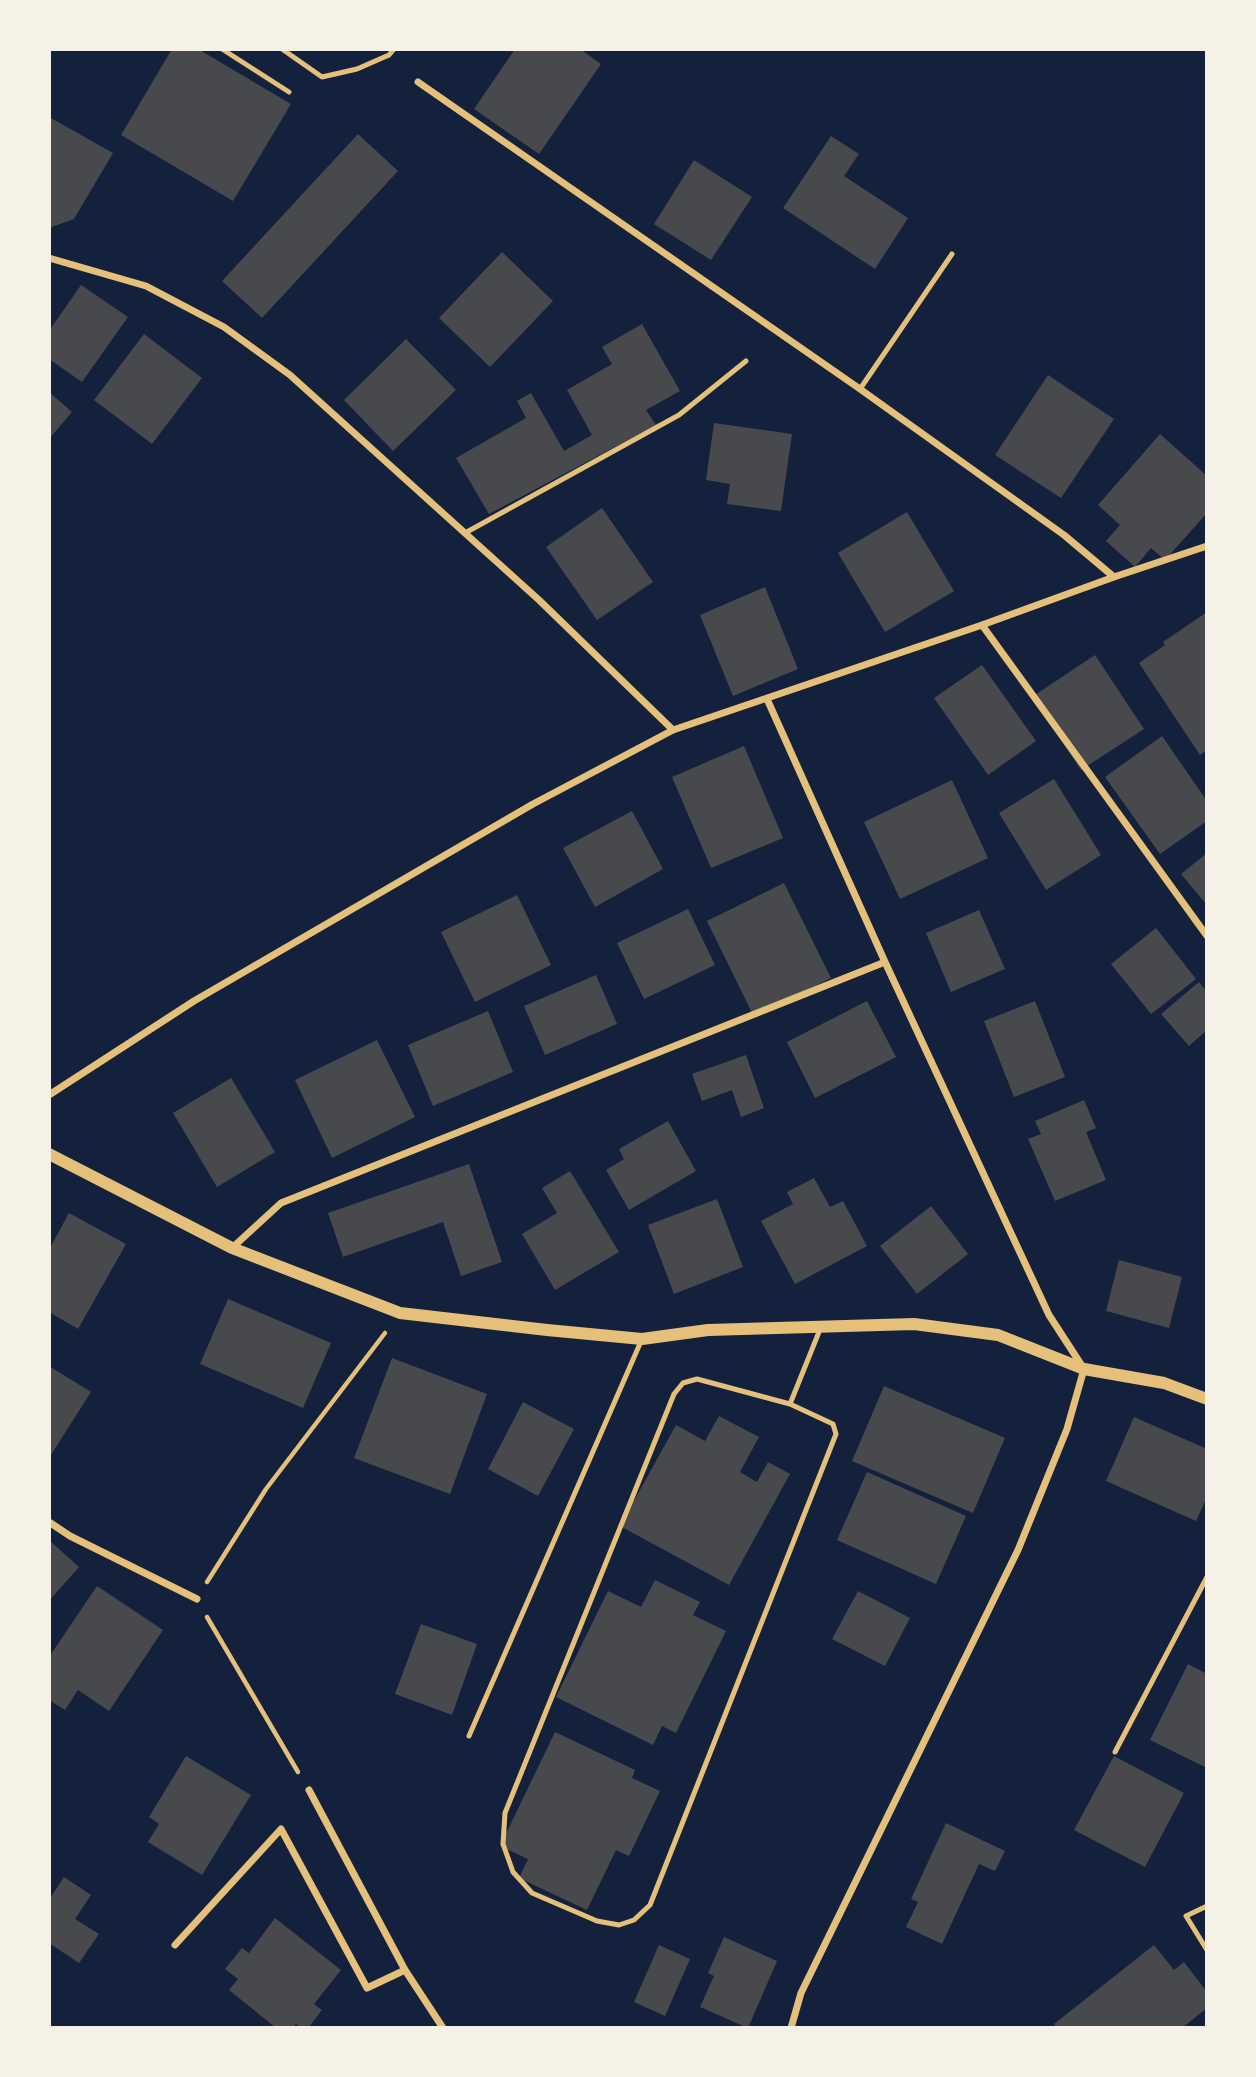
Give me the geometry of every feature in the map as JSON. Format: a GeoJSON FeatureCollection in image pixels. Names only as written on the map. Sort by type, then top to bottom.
{"type":"FeatureCollection","features":[{"type":"Feature","properties":{"kind":"street"},"geometry":{"type":"LineString","coordinates":[[418,82],[860,389],[1064,536],[1114,577]]}},
{"type":"Feature","properties":{"kind":"street"},"geometry":{"type":"LineString","coordinates":[[49,258],[146,286],[224,327],[289,375],[539,600],[673,730]]}},
{"type":"Feature","properties":{"kind":"street"},"geometry":{"type":"LineString","coordinates":[[49,1095],[194,1001],[533,804],[673,730],[1207,545]]}},
{"type":"Feature","properties":{"kind":"street"},"geometry":{"type":"LineString","coordinates":[[982,625],[1207,936]]}},
{"type":"Feature","properties":{"kind":"street"},"geometry":{"type":"LineString","coordinates":[[767,699],[1049,1315],[1084,1369],[1067,1429],[1018,1550],[801,1993],[791,2028]]}},
{"type":"Feature","properties":{"kind":"street"},"geometry":{"type":"LineString","coordinates":[[233,1248],[281,1203],[886,962]]}},
{"type":"Feature","properties":{"kind":"street"},"geometry":{"type":"LineString","coordinates":[[49,1154],[233,1248],[400,1312],[642,1339],[708,1331],[914,1324],[998,1335],[1084,1369],[1164,1382],[1207,1399]]}},
{"type":"Feature","properties":{"kind":"street"},"geometry":{"type":"LineString","coordinates":[[49,1522],[70,1536],[197,1599]]}},
{"type":"Feature","properties":{"kind":"street"},"geometry":{"type":"LineString","coordinates":[[309,1790],[405,1969],[443,2028]]}},
{"type":"Feature","properties":{"kind":"street"},"geometry":{"type":"LineString","coordinates":[[175,1945],[281,1829],[367,1988],[405,1969]]}},
{"type":"Feature","properties":{"kind":"lane"},"geometry":{"type":"LineString","coordinates":[[222,49],[289,92]]}},
{"type":"Feature","properties":{"kind":"lane"},"geometry":{"type":"LineString","coordinates":[[282,49],[322,77],[356,69],[389,55],[394,49]]}},
{"type":"Feature","properties":{"kind":"lane"},"geometry":{"type":"LineString","coordinates":[[860,389],[952,254]]}},
{"type":"Feature","properties":{"kind":"lane"},"geometry":{"type":"LineString","coordinates":[[466,533],[679,415],[746,361]]}},
{"type":"Feature","properties":{"kind":"lane"},"geometry":{"type":"LineString","coordinates":[[790,1404],[821,1327]]}},
{"type":"Feature","properties":{"kind":"lane"},"geometry":{"type":"LineString","coordinates":[[469,1736],[642,1339]]}},
{"type":"Feature","properties":{"kind":"lane"},"geometry":{"type":"LineString","coordinates":[[697,1379],[790,1404],[833,1424],[836,1434],[650,1905],[635,1920],[619,1925],[597,1921],[532,1893],[513,1872],[503,1844],[505,1813],[674,1394],[683,1382],[697,1379]]}},
{"type":"Feature","properties":{"kind":"lane"},"geometry":{"type":"LineString","coordinates":[[1115,1752],[1207,1577]]}},
{"type":"Feature","properties":{"kind":"lane"},"geometry":{"type":"LineString","coordinates":[[1207,1906],[1186,1916],[1207,1950]]}},
{"type":"Feature","properties":{"kind":"path"},"geometry":{"type":"LineString","coordinates":[[309,1790],[197,1599],[266,1489],[400,1312]]}},
{"type":"Feature","properties":{"kind":"building"},"geometry":{"type":"Polygon","coordinates":[[[172,49],[198,49],[291,104],[233,201],[121,135],[172,49]]]}},
{"type":"Feature","properties":{"kind":"building"},"geometry":{"type":"Polygon","coordinates":[[[515,49],[580,49],[601,64],[539,154],[474,109],[515,49]]]}},
{"type":"Feature","properties":{"kind":"building"},"geometry":{"type":"Polygon","coordinates":[[[49,117],[113,153],[74,219],[49,228],[49,117]]]}},
{"type":"Feature","properties":{"kind":"building"},"geometry":{"type":"Polygon","coordinates":[[[358,134],[398,171],[262,318],[222,281],[358,134]]]}},
{"type":"Feature","properties":{"kind":"building"},"geometry":{"type":"Polygon","coordinates":[[[831,136],[859,154],[844,176],[908,218],[875,269],[783,208],[831,136]]]}},
{"type":"Feature","properties":{"kind":"building"},"geometry":{"type":"Polygon","coordinates":[[[694,160],[752,197],[711,260],[654,224],[694,160]]]}},
{"type":"Feature","properties":{"kind":"building"},"geometry":{"type":"Polygon","coordinates":[[[502,252],[553,301],[490,367],[439,318],[502,252]]]}},
{"type":"Feature","properties":{"kind":"building"},"geometry":{"type":"Polygon","coordinates":[[[81,285],[128,317],[82,382],[49,359],[49,331],[81,285]]]}},
{"type":"Feature","properties":{"kind":"building"},"geometry":{"type":"Polygon","coordinates":[[[642,324],[680,391],[646,410],[656,425],[489,514],[456,458],[526,418],[517,401],[531,393],[564,451],[592,435],[567,390],[612,364],[602,347],[642,324]]]}},
{"type":"Feature","properties":{"kind":"building"},"geometry":{"type":"Polygon","coordinates":[[[144,334],[202,378],[152,444],[94,400],[144,334]]]}},
{"type":"Feature","properties":{"kind":"building"},"geometry":{"type":"Polygon","coordinates":[[[406,339],[456,390],[393,451],[344,400],[406,339]]]}},
{"type":"Feature","properties":{"kind":"building"},"geometry":{"type":"Polygon","coordinates":[[[1048,375],[1114,419],[1061,498],[995,455],[1048,375]]]}},
{"type":"Feature","properties":{"kind":"building"},"geometry":{"type":"Polygon","coordinates":[[[49,392],[72,412],[49,439],[49,392]]]}},
{"type":"Feature","properties":{"kind":"building"},"geometry":{"type":"Polygon","coordinates":[[[714,423],[792,434],[781,511],[727,504],[730,484],[706,480],[714,423]]]}},
{"type":"Feature","properties":{"kind":"building"},"geometry":{"type":"Polygon","coordinates":[[[1160,434],[1207,476],[1207,513],[1165,560],[1151,548],[1135,567],[1106,541],[1120,525],[1098,505],[1160,434]]]}},
{"type":"Feature","properties":{"kind":"building"},"geometry":{"type":"Polygon","coordinates":[[[602,508],[653,582],[597,620],[546,547],[602,508]]]}},
{"type":"Feature","properties":{"kind":"building"},"geometry":{"type":"Polygon","coordinates":[[[907,512],[954,591],[885,632],[838,553],[907,512]]]}},
{"type":"Feature","properties":{"kind":"building"},"geometry":{"type":"Polygon","coordinates":[[[765,587],[798,669],[733,696],[700,615],[765,587]]]}},
{"type":"Feature","properties":{"kind":"building"},"geometry":{"type":"Polygon","coordinates":[[[1207,612],[1207,750],[1200,755],[1139,663],[1165,645],[1163,642],[1207,612]]]}},
{"type":"Feature","properties":{"kind":"building"},"geometry":{"type":"Polygon","coordinates":[[[1095,655],[1144,729],[1081,770],[1032,697],[1095,655]]]}},
{"type":"Feature","properties":{"kind":"building"},"geometry":{"type":"Polygon","coordinates":[[[982,665],[1036,741],[988,775],[934,698],[982,665]]]}},
{"type":"Feature","properties":{"kind":"building"},"geometry":{"type":"Polygon","coordinates":[[[1162,736],[1207,801],[1207,821],[1160,854],[1105,777],[1162,736]]]}},
{"type":"Feature","properties":{"kind":"building"},"geometry":{"type":"Polygon","coordinates":[[[744,746],[783,838],[711,868],[672,777],[744,746]]]}},
{"type":"Feature","properties":{"kind":"building"},"geometry":{"type":"Polygon","coordinates":[[[1054,779],[1101,855],[1046,890],[999,813],[1054,779]]]}},
{"type":"Feature","properties":{"kind":"building"},"geometry":{"type":"Polygon","coordinates":[[[952,780],[988,858],[900,899],[864,822],[952,780]]]}},
{"type":"Feature","properties":{"kind":"building"},"geometry":{"type":"Polygon","coordinates":[[[632,811],[663,869],[595,907],[563,848],[632,811]]]}},
{"type":"Feature","properties":{"kind":"building"},"geometry":{"type":"Polygon","coordinates":[[[1207,853],[1207,905],[1181,874],[1207,853]]]}},
{"type":"Feature","properties":{"kind":"building"},"geometry":{"type":"Polygon","coordinates":[[[784,883],[831,978],[754,1017],[707,921],[784,883]]]}},
{"type":"Feature","properties":{"kind":"building"},"geometry":{"type":"Polygon","coordinates":[[[517,895],[551,965],[475,1002],[441,932],[517,895]]]}},
{"type":"Feature","properties":{"kind":"building"},"geometry":{"type":"Polygon","coordinates":[[[688,909],[715,965],[644,999],[617,943],[688,909]]]}},
{"type":"Feature","properties":{"kind":"building"},"geometry":{"type":"Polygon","coordinates":[[[979,910],[1005,969],[951,992],[926,933],[979,910]]]}},
{"type":"Feature","properties":{"kind":"building"},"geometry":{"type":"Polygon","coordinates":[[[1156,928],[1196,979],[1151,1014],[1111,964],[1156,928]]]}},
{"type":"Feature","properties":{"kind":"building"},"geometry":{"type":"Polygon","coordinates":[[[596,975],[617,1024],[545,1055],[524,1006],[596,975]]]}},
{"type":"Feature","properties":{"kind":"building"},"geometry":{"type":"Polygon","coordinates":[[[1199,982],[1207,992],[1207,1030],[1189,1046],[1161,1014],[1199,982]]]}},
{"type":"Feature","properties":{"kind":"building"},"geometry":{"type":"Polygon","coordinates":[[[867,1001],[896,1057],[815,1098],[787,1042],[867,1001]]]}},
{"type":"Feature","properties":{"kind":"building"},"geometry":{"type":"Polygon","coordinates":[[[1035,1001],[1065,1077],[1014,1097],[984,1021],[1035,1001]]]}},
{"type":"Feature","properties":{"kind":"building"},"geometry":{"type":"Polygon","coordinates":[[[488,1011],[513,1072],[433,1106],[408,1045],[488,1011]]]}},
{"type":"Feature","properties":{"kind":"building"},"geometry":{"type":"Polygon","coordinates":[[[377,1040],[415,1117],[332,1158],[295,1080],[377,1040]]]}},
{"type":"Feature","properties":{"kind":"building"},"geometry":{"type":"Polygon","coordinates":[[[746,1055],[764,1108],[741,1117],[732,1090],[702,1101],[692,1074],[746,1055]]]}},
{"type":"Feature","properties":{"kind":"building"},"geometry":{"type":"Polygon","coordinates":[[[231,1078],[275,1152],[217,1187],[173,1113],[231,1078]]]}},
{"type":"Feature","properties":{"kind":"building"},"geometry":{"type":"Polygon","coordinates":[[[1084,1100],[1096,1128],[1086,1132],[1106,1180],[1055,1201],[1028,1139],[1041,1134],[1035,1121],[1084,1100]]]}},
{"type":"Feature","properties":{"kind":"building"},"geometry":{"type":"Polygon","coordinates":[[[668,1121],[696,1171],[629,1210],[606,1170],[624,1159],[619,1149],[668,1121]]]}},
{"type":"Feature","properties":{"kind":"building"},"geometry":{"type":"Polygon","coordinates":[[[469,1164],[502,1262],[461,1276],[443,1222],[343,1257],[328,1213],[469,1164]]]}},
{"type":"Feature","properties":{"kind":"building"},"geometry":{"type":"Polygon","coordinates":[[[570,1171],[619,1252],[555,1290],[522,1234],[557,1213],[542,1188],[570,1171]]]}},
{"type":"Feature","properties":{"kind":"building"},"geometry":{"type":"Polygon","coordinates":[[[814,1178],[830,1207],[843,1201],[867,1246],[795,1284],[761,1221],[793,1204],[787,1192],[814,1178]]]}},
{"type":"Feature","properties":{"kind":"building"},"geometry":{"type":"Polygon","coordinates":[[[717,1199],[743,1267],[674,1294],[648,1225],[717,1199]]]}},
{"type":"Feature","properties":{"kind":"building"},"geometry":{"type":"Polygon","coordinates":[[[931,1206],[968,1254],[917,1294],[880,1246],[931,1206]]]}},
{"type":"Feature","properties":{"kind":"building"},"geometry":{"type":"Polygon","coordinates":[[[69,1213],[126,1244],[78,1329],[49,1312],[49,1250],[69,1213]]]}},
{"type":"Feature","properties":{"kind":"building"},"geometry":{"type":"Polygon","coordinates":[[[1119,1260],[1182,1277],[1169,1328],[1106,1311],[1119,1260]]]}},
{"type":"Feature","properties":{"kind":"building"},"geometry":{"type":"Polygon","coordinates":[[[228,1299],[331,1343],[303,1408],[200,1364],[228,1299]]]}},
{"type":"Feature","properties":{"kind":"building"},"geometry":{"type":"Polygon","coordinates":[[[392,1358],[487,1394],[450,1494],[354,1458],[392,1358]]]}},
{"type":"Feature","properties":{"kind":"building"},"geometry":{"type":"Polygon","coordinates":[[[49,1366],[91,1392],[49,1458],[49,1366]]]}},
{"type":"Feature","properties":{"kind":"building"},"geometry":{"type":"Polygon","coordinates":[[[884,1386],[1005,1438],[973,1513],[852,1461],[884,1386]]]}},
{"type":"Feature","properties":{"kind":"building"},"geometry":{"type":"Polygon","coordinates":[[[523,1402],[574,1429],[538,1496],[488,1469],[523,1402]]]}},
{"type":"Feature","properties":{"kind":"building"},"geometry":{"type":"Polygon","coordinates":[[[719,1416],[759,1437],[740,1472],[757,1482],[768,1462],[790,1474],[729,1585],[620,1526],[676,1425],[705,1441],[719,1416]]]}},
{"type":"Feature","properties":{"kind":"building"},"geometry":{"type":"Polygon","coordinates":[[[1134,1417],[1207,1449],[1207,1497],[1196,1521],[1106,1481],[1134,1417]]]}},
{"type":"Feature","properties":{"kind":"building"},"geometry":{"type":"Polygon","coordinates":[[[867,1472],[966,1516],[936,1584],[837,1540],[867,1472]]]}},
{"type":"Feature","properties":{"kind":"building"},"geometry":{"type":"Polygon","coordinates":[[[49,1540],[79,1567],[49,1601],[49,1540]]]}},
{"type":"Feature","properties":{"kind":"building"},"geometry":{"type":"Polygon","coordinates":[[[655,1580],[700,1602],[693,1615],[726,1631],[676,1733],[662,1726],[653,1745],[556,1697],[608,1591],[641,1607],[655,1580]]]}},
{"type":"Feature","properties":{"kind":"building"},"geometry":{"type":"Polygon","coordinates":[[[97,1586],[163,1630],[109,1711],[78,1690],[65,1710],[49,1700],[49,1657],[97,1586]]]}},
{"type":"Feature","properties":{"kind":"building"},"geometry":{"type":"Polygon","coordinates":[[[858,1591],[910,1618],[885,1666],[832,1639],[858,1591]]]}},
{"type":"Feature","properties":{"kind":"building"},"geometry":{"type":"Polygon","coordinates":[[[421,1624],[477,1644],[452,1715],[395,1694],[421,1624]]]}},
{"type":"Feature","properties":{"kind":"building"},"geometry":{"type":"Polygon","coordinates":[[[1188,1664],[1207,1674],[1207,1768],[1150,1740],[1188,1664]]]}},
{"type":"Feature","properties":{"kind":"building"},"geometry":{"type":"Polygon","coordinates":[[[555,1732],[635,1770],[632,1778],[660,1791],[629,1856],[616,1850],[587,1910],[519,1878],[528,1859],[500,1846],[555,1732]]]}},
{"type":"Feature","properties":{"kind":"building"},"geometry":{"type":"Polygon","coordinates":[[[186,1756],[251,1795],[202,1875],[148,1842],[159,1824],[149,1817],[186,1756]]]}},
{"type":"Feature","properties":{"kind":"building"},"geometry":{"type":"Polygon","coordinates":[[[1114,1756],[1184,1793],[1145,1867],[1074,1830],[1114,1756]]]}},
{"type":"Feature","properties":{"kind":"building"},"geometry":{"type":"Polygon","coordinates":[[[946,1823],[1005,1851],[995,1871],[979,1864],[942,1944],[906,1927],[918,1902],[911,1899],[946,1823]]]}},
{"type":"Feature","properties":{"kind":"building"},"geometry":{"type":"Polygon","coordinates":[[[64,1877],[91,1895],[75,1919],[99,1934],[79,1963],[49,1943],[49,1900],[64,1877]]]}},
{"type":"Feature","properties":{"kind":"building"},"geometry":{"type":"Polygon","coordinates":[[[275,1918],[341,1970],[314,2004],[322,2010],[308,2028],[301,2028],[296,2024],[293,2028],[276,2028],[229,1990],[238,1979],[225,1969],[242,1948],[249,1953],[275,1918]]]}},
{"type":"Feature","properties":{"kind":"building"},"geometry":{"type":"Polygon","coordinates":[[[724,1937],[777,1961],[748,2028],[700,2007],[714,1976],[708,1973],[724,1937]]]}},
{"type":"Feature","properties":{"kind":"building"},"geometry":{"type":"Polygon","coordinates":[[[659,1945],[690,1959],[665,2016],[634,2002],[659,1945]]]}},
{"type":"Feature","properties":{"kind":"building"},"geometry":{"type":"Polygon","coordinates":[[[1154,1945],[1174,1970],[1184,1962],[1207,1992],[1207,2008],[1182,2028],[1057,2028],[1054,2024],[1154,1945]]]}}]}
